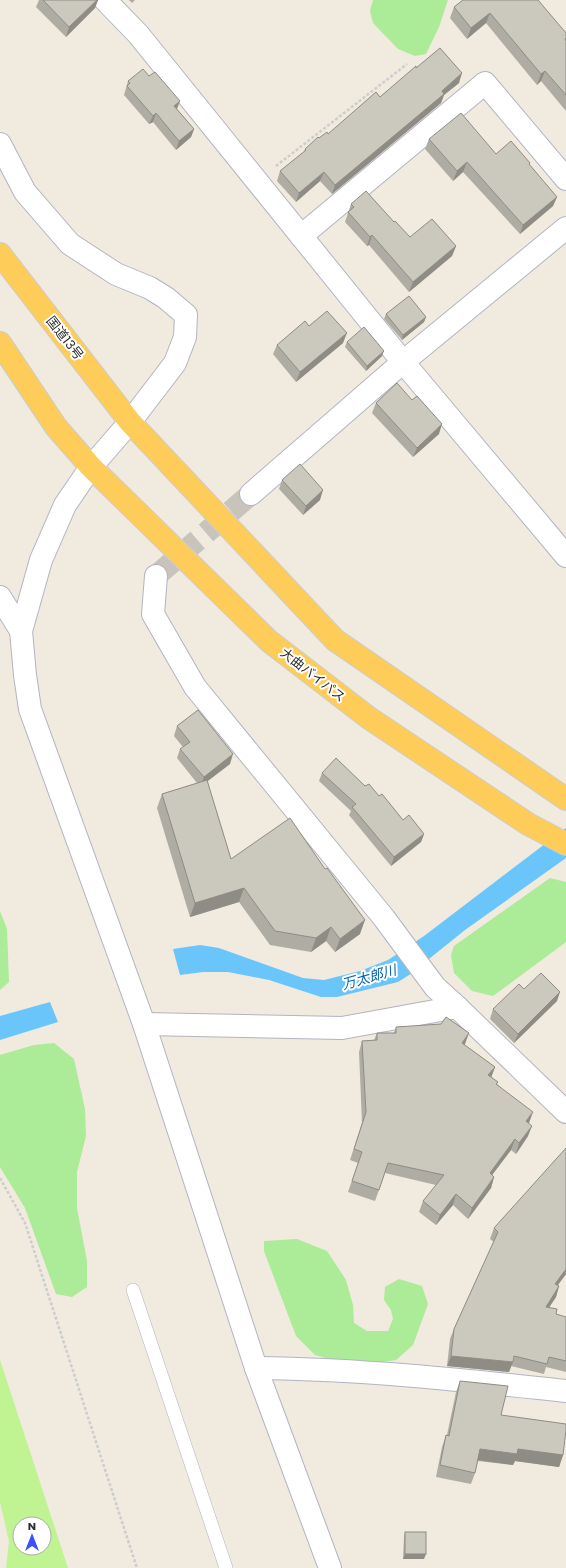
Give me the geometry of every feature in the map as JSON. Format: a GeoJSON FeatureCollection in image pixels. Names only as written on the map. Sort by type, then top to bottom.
{"type":"FeatureCollection","features":[{"type":"Feature","properties":{"kind":"highway","name":"国道13号"},"geometry":{"type":"LineString","coordinates":[[0,254],[130,422]]}},
{"type":"Feature","properties":{"kind":"highway"},"geometry":{"type":"LineString","coordinates":[[0,344],[56,427],[91,467]]}},
{"type":"Feature","properties":{"kind":"highway"},"geometry":{"type":"LineString","coordinates":[[130,422],[334,640],[566,799]]}},
{"type":"Feature","properties":{"kind":"highway","name":"大曲バイパス"},"geometry":{"type":"LineString","coordinates":[[91,467],[269,641],[368,718],[528,824],[566,844]]}},
{"type":"Feature","properties":{"kind":"street"},"geometry":{"type":"LineString","coordinates":[[105,0],[138,34],[403,362],[566,556]]}},
{"type":"Feature","properties":{"kind":"street"},"geometry":{"type":"LineString","coordinates":[[301,236],[484,83],[566,179]]}},
{"type":"Feature","properties":{"kind":"street"},"geometry":{"type":"LineString","coordinates":[[0,144],[25,192],[70,244],[116,274],[150,288],[166,298],[186,315],[185,337],[175,363],[130,422],[91,467],[65,505],[41,560],[21,630],[25,675],[30,709],[144,1024],[256,1368],[330,1568]]}},
{"type":"Feature","properties":{"kind":"street"},"geometry":{"type":"LineString","coordinates":[[251,494],[403,362],[566,228]]}},
{"type":"Feature","properties":{"kind":"street"},"geometry":{"type":"LineString","coordinates":[[156,576],[153,614],[195,687],[384,918],[435,987],[566,1112]]}},
{"type":"Feature","properties":{"kind":"street"},"geometry":{"type":"LineString","coordinates":[[0,597],[21,630]]}},
{"type":"Feature","properties":{"kind":"street"},"geometry":{"type":"LineString","coordinates":[[144,1024],[342,1028],[457,1008]]}},
{"type":"Feature","properties":{"kind":"street"},"geometry":{"type":"LineString","coordinates":[[256,1368],[308,1369],[566,1391]]}},
{"type":"Feature","properties":{"kind":"lane"},"geometry":{"type":"LineString","coordinates":[[133,1290],[226,1568]]}},
{"type":"Feature","properties":{"kind":"path"},"geometry":{"type":"LineString","coordinates":[[257,182],[407,64]]}},
{"type":"Feature","properties":{"kind":"path"},"geometry":{"type":"LineString","coordinates":[[0,1178],[24,1223],[137,1568]]}},
{"type":"Feature","properties":{"kind":"green space"},"geometry":{"type":"Polygon","coordinates":[[[373,0],[448,0],[439,27],[426,54],[415,56],[398,49],[373,23],[370,11],[373,0]]]}},
{"type":"Feature","properties":{"kind":"green space"},"geometry":{"type":"Polygon","coordinates":[[[550,878],[566,882],[566,942],[493,996],[472,991],[454,973],[451,955],[454,946],[550,878]]]}},
{"type":"Feature","properties":{"kind":"green space"},"geometry":{"type":"Polygon","coordinates":[[[0,911],[7,929],[9,982],[0,990],[0,911]]]}},
{"type":"Feature","properties":{"kind":"green space"},"geometry":{"type":"Polygon","coordinates":[[[54,1043],[74,1059],[85,1109],[86,1136],[77,1172],[77,1208],[87,1261],[87,1287],[72,1297],[56,1294],[25,1208],[0,1167],[0,1055],[34,1045],[54,1043]]]}},
{"type":"Feature","properties":{"kind":"green space"},"geometry":{"type":"Polygon","coordinates":[[[297,1239],[327,1251],[346,1280],[353,1305],[354,1323],[367,1331],[388,1331],[393,1319],[391,1310],[384,1300],[385,1287],[399,1279],[422,1286],[428,1304],[413,1345],[396,1360],[354,1366],[315,1355],[296,1336],[264,1251],[264,1241],[297,1239]]]}},
{"type":"Feature","properties":{"kind":"green space"},"geometry":{"type":"Polygon","coordinates":[[[0,1360],[51,1516],[12,1516],[12,1556],[52,1556],[52,1519],[68,1568],[6,1568],[9,1541],[0,1502],[0,1360]]]}},
{"type":"Feature","properties":{"kind":"water","name":"万太郎川"},"geometry":{"type":"Polygon","coordinates":[[[566,828],[566,858],[465,930],[409,975],[398,982],[337,997],[321,997],[269,980],[228,972],[203,972],[180,975],[173,949],[200,945],[219,948],[303,978],[324,980],[360,971],[388,960],[424,936],[566,828]]]}},
{"type":"Feature","properties":{"kind":"water"},"geometry":{"type":"Polygon","coordinates":[[[50,1002],[58,1022],[0,1040],[0,1016],[50,1002]]]}},
{"type":"Feature","properties":{"kind":"building"},"geometry":{"type":"Polygon","coordinates":[[[43,0],[97,0],[69,27],[43,0]]]}},
{"type":"Feature","properties":{"kind":"building"},"geometry":{"type":"Polygon","coordinates":[[[463,0],[538,0],[566,33],[566,95],[545,71],[541,74],[490,13],[471,28],[454,7],[463,0]]]}},
{"type":"Feature","properties":{"kind":"building"},"geometry":{"type":"Polygon","coordinates":[[[440,48],[462,73],[442,91],[444,94],[335,185],[324,172],[299,193],[280,171],[306,150],[305,149],[318,137],[319,138],[327,132],[328,134],[376,92],[380,97],[416,66],[416,68],[440,48]]]}},
{"type":"Feature","properties":{"kind":"building"},"geometry":{"type":"Polygon","coordinates":[[[143,69],[149,76],[155,72],[180,101],[174,106],[194,129],[179,141],[156,113],[153,116],[127,86],[130,83],[128,81],[143,69]]]}},
{"type":"Feature","properties":{"kind":"building"},"geometry":{"type":"Polygon","coordinates":[[[461,113],[496,154],[511,141],[557,197],[523,225],[467,162],[457,171],[429,139],[461,113]]]}},
{"type":"Feature","properties":{"kind":"building"},"geometry":{"type":"Polygon","coordinates":[[[366,191],[410,237],[432,219],[456,246],[413,282],[372,235],[370,237],[348,212],[354,207],[351,204],[366,191]]]}},
{"type":"Feature","properties":{"kind":"building"},"geometry":{"type":"Polygon","coordinates":[[[409,296],[426,317],[403,335],[386,314],[409,296]]]}},
{"type":"Feature","properties":{"kind":"building"},"geometry":{"type":"Polygon","coordinates":[[[327,311],[347,333],[300,372],[277,345],[305,321],[309,326],[327,311]]]}},
{"type":"Feature","properties":{"kind":"building"},"geometry":{"type":"Polygon","coordinates":[[[364,327],[384,351],[367,366],[347,342],[364,327]]]}},
{"type":"Feature","properties":{"kind":"building"},"geometry":{"type":"Polygon","coordinates":[[[397,383],[412,400],[417,396],[442,424],[417,448],[376,403],[397,383]]]}},
{"type":"Feature","properties":{"kind":"building"},"geometry":{"type":"Polygon","coordinates":[[[300,464],[323,490],[306,506],[282,480],[300,464]]]}},
{"type":"Feature","properties":{"kind":"building"},"geometry":{"type":"Polygon","coordinates":[[[198,710],[233,754],[204,777],[180,749],[190,742],[177,726],[198,710]]]}},
{"type":"Feature","properties":{"kind":"building"},"geometry":{"type":"Polygon","coordinates":[[[336,758],[365,786],[369,784],[379,796],[382,794],[403,820],[409,815],[424,834],[394,857],[352,807],[356,804],[322,773],[336,758]]]}},
{"type":"Feature","properties":{"kind":"building"},"geometry":{"type":"Polygon","coordinates":[[[207,780],[231,859],[290,818],[325,869],[327,868],[365,920],[340,939],[331,927],[316,938],[275,931],[244,888],[195,903],[162,794],[207,780]]]}},
{"type":"Feature","properties":{"kind":"building"},"geometry":{"type":"Polygon","coordinates":[[[541,973],[560,992],[518,1034],[493,1009],[519,984],[524,989],[541,973]]]}},
{"type":"Feature","properties":{"kind":"building"},"geometry":{"type":"Polygon","coordinates":[[[446,1017],[469,1033],[462,1043],[495,1067],[488,1075],[498,1082],[496,1084],[533,1112],[526,1121],[532,1126],[519,1143],[515,1139],[490,1173],[494,1177],[472,1208],[456,1194],[440,1215],[423,1201],[444,1175],[388,1163],[379,1190],[352,1181],[362,1152],[354,1149],[366,1112],[362,1041],[377,1040],[377,1033],[396,1033],[396,1027],[441,1024],[446,1017]]]}},
{"type":"Feature","properties":{"kind":"building"},"geometry":{"type":"Polygon","coordinates":[[[566,1148],[566,1269],[555,1284],[559,1286],[546,1307],[557,1309],[556,1314],[566,1317],[566,1361],[549,1357],[547,1364],[514,1356],[513,1362],[451,1356],[454,1329],[498,1232],[494,1228],[566,1148]]]}},
{"type":"Feature","properties":{"kind":"building"},"geometry":{"type":"Polygon","coordinates":[[[460,1381],[508,1386],[501,1415],[566,1424],[563,1455],[518,1449],[517,1454],[480,1449],[475,1473],[440,1465],[446,1435],[449,1436],[460,1381]]]}},
{"type":"Feature","properties":{"kind":"building"},"geometry":{"type":"Polygon","coordinates":[[[405,1532],[426,1532],[426,1554],[405,1554],[405,1532]]]}},
{"type":"Feature","properties":{"kind":"tunnel"},"geometry":{"type":"LineString","coordinates":[[156,576],[251,494]]}}]}
